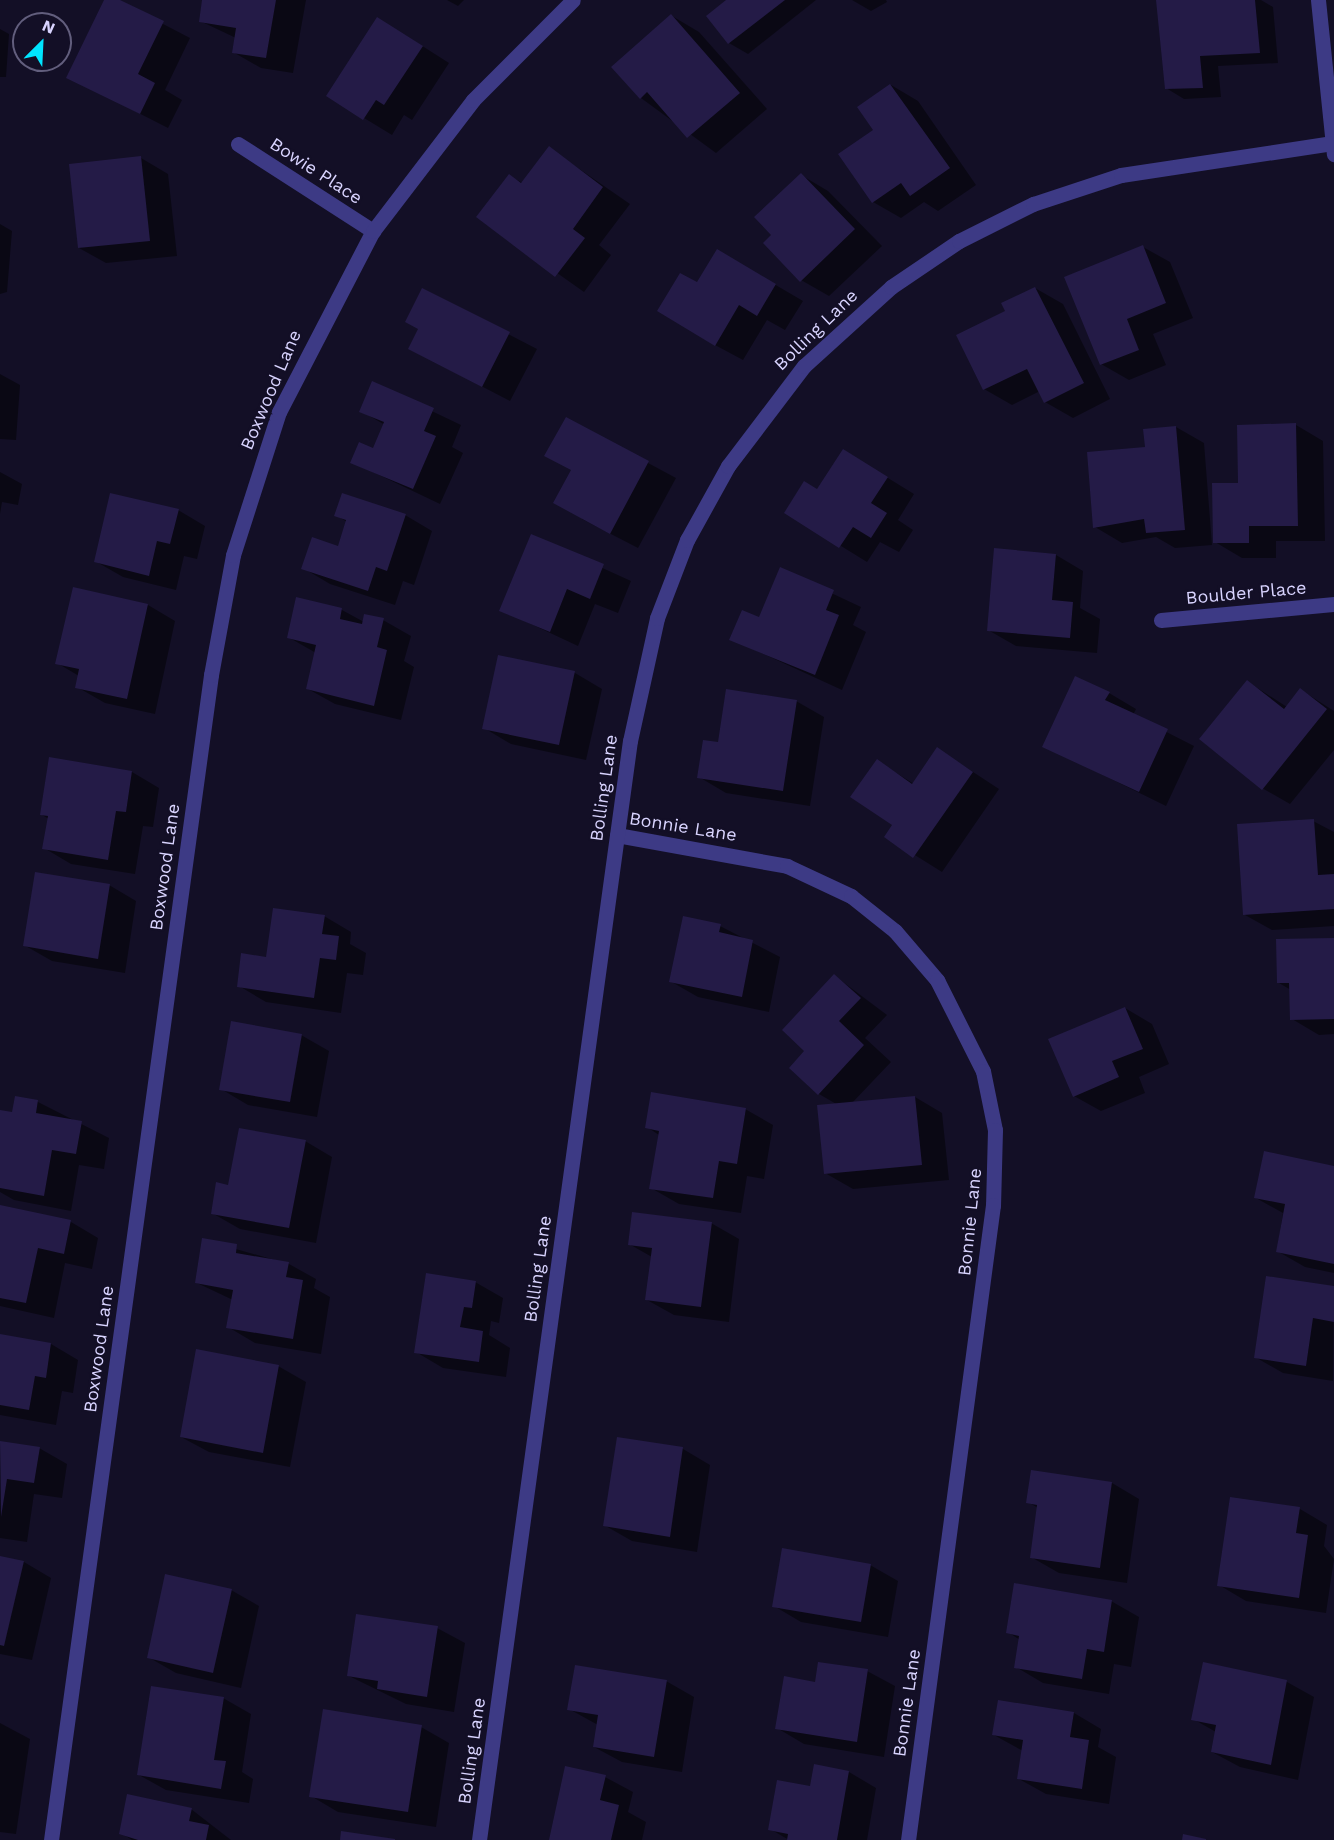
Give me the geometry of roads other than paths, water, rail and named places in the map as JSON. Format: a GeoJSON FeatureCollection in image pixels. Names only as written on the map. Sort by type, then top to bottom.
{"type":"FeatureCollection","features":[{"type":"Feature","properties":{"kind":"street","name":"Boxwood Lane"},"geometry":{"type":"LineString","coordinates":[[51,1840],[221,610],[247,507],[279,412],[373,231],[473,100],[573,0]]}},
{"type":"Feature","properties":{"kind":"street"},"geometry":{"type":"LineString","coordinates":[[1318,0],[1333,149]]}},
{"type":"Feature","properties":{"kind":"street","name":"Bowie Place"},"geometry":{"type":"LineString","coordinates":[[238,144],[373,231]]}},
{"type":"Feature","properties":{"kind":"street","name":"Bolling Lane"},"geometry":{"type":"LineString","coordinates":[[479,1840],[637,695],[670,580],[728,466],[777,397],[829,341],[922,266],[1033,204],[1171,164],[1333,149]]}},
{"type":"Feature","properties":{"kind":"street","name":"Boulder Place"},"geometry":{"type":"LineString","coordinates":[[1161,620],[1334,604]]}},
{"type":"Feature","properties":{"kind":"street","name":"Bonnie Lane"},"geometry":{"type":"LineString","coordinates":[[617,835],[787,866],[851,896],[896,931],[937,980],[983,1071],[995,1130],[993,1205],[908,1840]]}}]}
